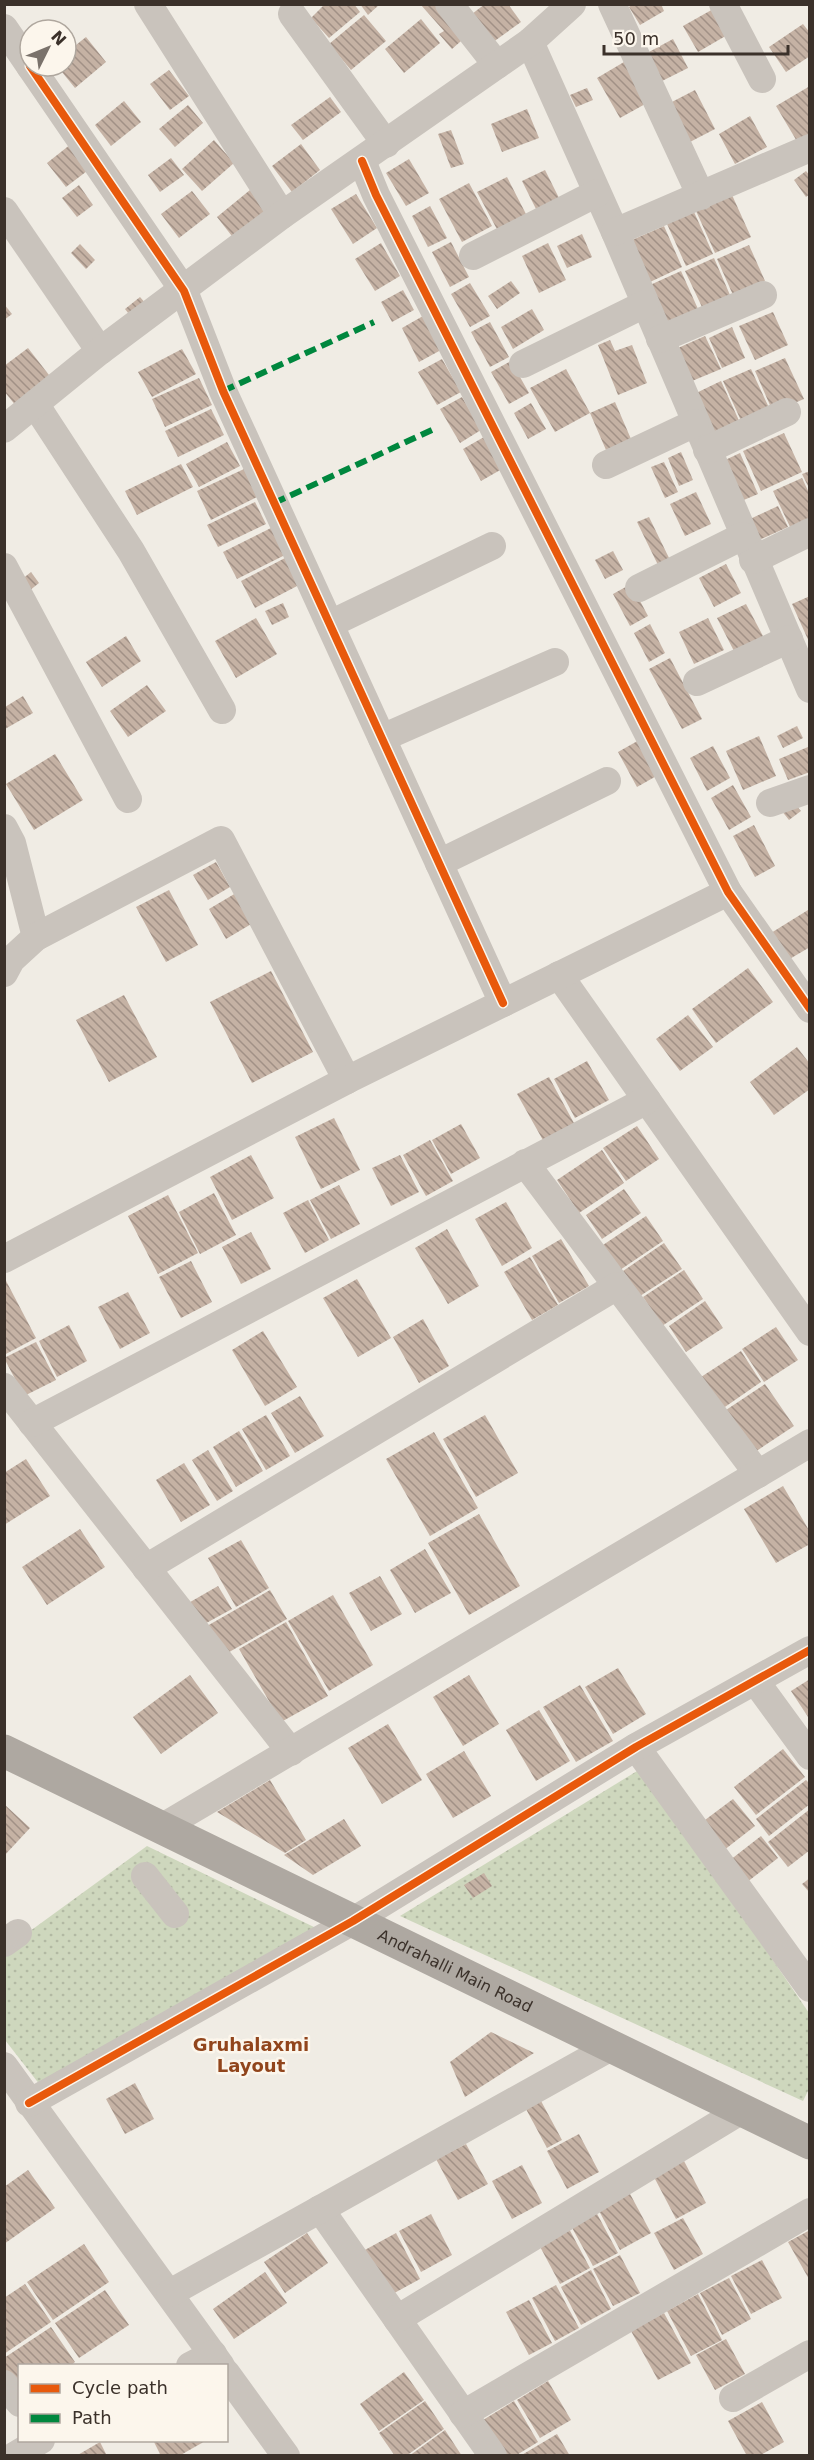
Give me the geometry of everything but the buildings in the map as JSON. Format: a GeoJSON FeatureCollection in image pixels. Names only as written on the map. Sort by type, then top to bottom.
{"type":"FeatureCollection","features":[{"type":"Feature","properties":{"kind":"main road","name":"Andrahalli Main Road"},"geometry":{"type":"LineString","coordinates":[[4,1751],[810,2143]]}},
{"type":"Feature","properties":{"kind":"street"},"geometry":{"type":"LineString","coordinates":[[148,4],[282,215]]}},
{"type":"Feature","properties":{"kind":"street"},"geometry":{"type":"LineString","coordinates":[[449,4],[497,65]]}},
{"type":"Feature","properties":{"kind":"street"},"geometry":{"type":"LineString","coordinates":[[222,710],[131,551],[15,414],[282,215],[530,42],[572,4]]}},
{"type":"Feature","properties":{"kind":"street"},"geometry":{"type":"LineString","coordinates":[[612,4],[701,196]]}},
{"type":"Feature","properties":{"kind":"street"},"geometry":{"type":"LineString","coordinates":[[723,4],[762,79]]}},
{"type":"Feature","properties":{"kind":"street"},"geometry":{"type":"LineString","coordinates":[[292,14],[386,144]]}},
{"type":"Feature","properties":{"kind":"street"},"geometry":{"type":"LineString","coordinates":[[4,28],[18,48]]}},
{"type":"Feature","properties":{"kind":"street"},"geometry":{"type":"LineString","coordinates":[[530,42],[615,232],[748,548],[799,653],[810,689]]}},
{"type":"Feature","properties":{"kind":"street"},"geometry":{"type":"LineString","coordinates":[[38,78],[183,291],[223,391],[503,1004]]}},
{"type":"Feature","properties":{"kind":"street"},"geometry":{"type":"LineString","coordinates":[[615,232],[810,148]]}},
{"type":"Feature","properties":{"kind":"street"},"geometry":{"type":"LineString","coordinates":[[362,161],[387,216],[728,892],[810,1009]]}},
{"type":"Feature","properties":{"kind":"street"},"geometry":{"type":"LineString","coordinates":[[473,256],[597,193]]}},
{"type":"Feature","properties":{"kind":"street"},"geometry":{"type":"LineString","coordinates":[[4,211],[100,351]]}},
{"type":"Feature","properties":{"kind":"street"},"geometry":{"type":"LineString","coordinates":[[660,339],[764,295]]}},
{"type":"Feature","properties":{"kind":"street"},"geometry":{"type":"LineString","coordinates":[[522,364],[645,304]]}},
{"type":"Feature","properties":{"kind":"street"},"geometry":{"type":"LineString","coordinates":[[707,450],[787,412]]}},
{"type":"Feature","properties":{"kind":"street"},"geometry":{"type":"LineString","coordinates":[[606,465],[695,423]]}},
{"type":"Feature","properties":{"kind":"street"},"geometry":{"type":"LineString","coordinates":[[639,588],[748,548],[810,532]]}},
{"type":"Feature","properties":{"kind":"street"},"geometry":{"type":"LineString","coordinates":[[330,624],[492,546]]}},
{"type":"Feature","properties":{"kind":"street"},"geometry":{"type":"LineString","coordinates":[[4,567],[128,799]]}},
{"type":"Feature","properties":{"kind":"street"},"geometry":{"type":"LineString","coordinates":[[697,682],[799,653]]}},
{"type":"Feature","properties":{"kind":"street"},"geometry":{"type":"LineString","coordinates":[[382,738],[555,662]]}},
{"type":"Feature","properties":{"kind":"street"},"geometry":{"type":"LineString","coordinates":[[439,863],[607,781]]}},
{"type":"Feature","properties":{"kind":"street"},"geometry":{"type":"LineString","coordinates":[[770,803],[810,789]]}},
{"type":"Feature","properties":{"kind":"street"},"geometry":{"type":"LineString","coordinates":[[4,828],[12,843],[36,937]]}},
{"type":"Feature","properties":{"kind":"street"},"geometry":{"type":"LineString","coordinates":[[4,973],[11,960],[36,937],[221,840],[347,1080]]}},
{"type":"Feature","properties":{"kind":"street"},"geometry":{"type":"LineString","coordinates":[[4,1259],[347,1080],[728,892]]}},
{"type":"Feature","properties":{"kind":"street"},"geometry":{"type":"LineString","coordinates":[[559,975],[810,1332]]}},
{"type":"Feature","properties":{"kind":"street"},"geometry":{"type":"LineString","coordinates":[[32,1423],[647,1100]]}},
{"type":"Feature","properties":{"kind":"street"},"geometry":{"type":"LineString","coordinates":[[525,1163],[758,1474]]}},
{"type":"Feature","properties":{"kind":"street"},"geometry":{"type":"LineString","coordinates":[[146,1568],[617,1286]]}},
{"type":"Feature","properties":{"kind":"street"},"geometry":{"type":"LineString","coordinates":[[4,1388],[291,1752]]}},
{"type":"Feature","properties":{"kind":"street"},"geometry":{"type":"LineString","coordinates":[[161,1828],[810,1443]]}},
{"type":"Feature","properties":{"kind":"street"},"geometry":{"type":"LineString","coordinates":[[29,2103],[353,1921],[636,1747],[810,1650]]}},
{"type":"Feature","properties":{"kind":"street"},"geometry":{"type":"LineString","coordinates":[[756,1682],[810,1756]]}},
{"type":"Feature","properties":{"kind":"street"},"geometry":{"type":"LineString","coordinates":[[636,1747],[810,1988]]}},
{"type":"Feature","properties":{"kind":"street"},"geometry":{"type":"LineString","coordinates":[[145,1876],[175,1914]]}},
{"type":"Feature","properties":{"kind":"street"},"geometry":{"type":"LineString","coordinates":[[170,2293],[611,2047]]}},
{"type":"Feature","properties":{"kind":"street"},"geometry":{"type":"LineString","coordinates":[[4,2066],[170,2293],[213,2364]]}},
{"type":"Feature","properties":{"kind":"street"},"geometry":{"type":"LineString","coordinates":[[397,2319],[742,2110]]}},
{"type":"Feature","properties":{"kind":"street"},"geometry":{"type":"LineString","coordinates":[[320,2209],[493,2456]]}},
{"type":"Feature","properties":{"kind":"street"},"geometry":{"type":"LineString","coordinates":[[463,2414],[810,2212]]}},
{"type":"Feature","properties":{"kind":"street"},"geometry":{"type":"LineString","coordinates":[[733,2398],[810,2354]]}},
{"type":"Feature","properties":{"kind":"street"},"geometry":{"type":"LineString","coordinates":[[228,2383],[286,2456]]}},
{"type":"Feature","properties":{"kind":"street"},"geometry":{"type":"LineString","coordinates":[[4,2384],[18,2401]]}},
{"type":"Feature","properties":{"kind":"street"},"geometry":{"type":"LineString","coordinates":[[14,2456],[38,2442]]}},
{"type":"Feature","properties":{"kind":"green space"},"geometry":{"type":"Polygon","coordinates":[[[642,1768],[809,2013],[809,2089],[803,2101],[400,1916],[642,1768]]]}},
{"type":"Feature","properties":{"kind":"green space"},"geometry":{"type":"Polygon","coordinates":[[[147,1846],[316,1928],[40,2085],[5,2040],[4,1950],[147,1846]]]}},
{"type":"Feature","properties":{"kind":"marked path"},"geometry":{"type":"LineString","coordinates":[[223,391],[374,322]]}},
{"type":"Feature","properties":{"kind":"marked path"},"geometry":{"type":"LineString","coordinates":[[274,503],[434,429]]}},
{"type":"Feature","properties":{"kind":"cycle path"},"geometry":{"type":"LineString","coordinates":[[38,78],[184,291],[223,391],[503,1003]]}},
{"type":"Feature","properties":{"kind":"cycle path"},"geometry":{"type":"LineString","coordinates":[[362,161],[376,195],[728,892],[810,1009]]}},
{"type":"Feature","properties":{"kind":"cycle path"},"geometry":{"type":"LineString","coordinates":[[29,2103],[353,1921],[636,1747],[810,1650]]}},
{"type":"Feature","properties":{"kind":"district","name":"Gruhalaxmi Layout"},"geometry":{"type":"Point","coordinates":[251,2055]}}]}
